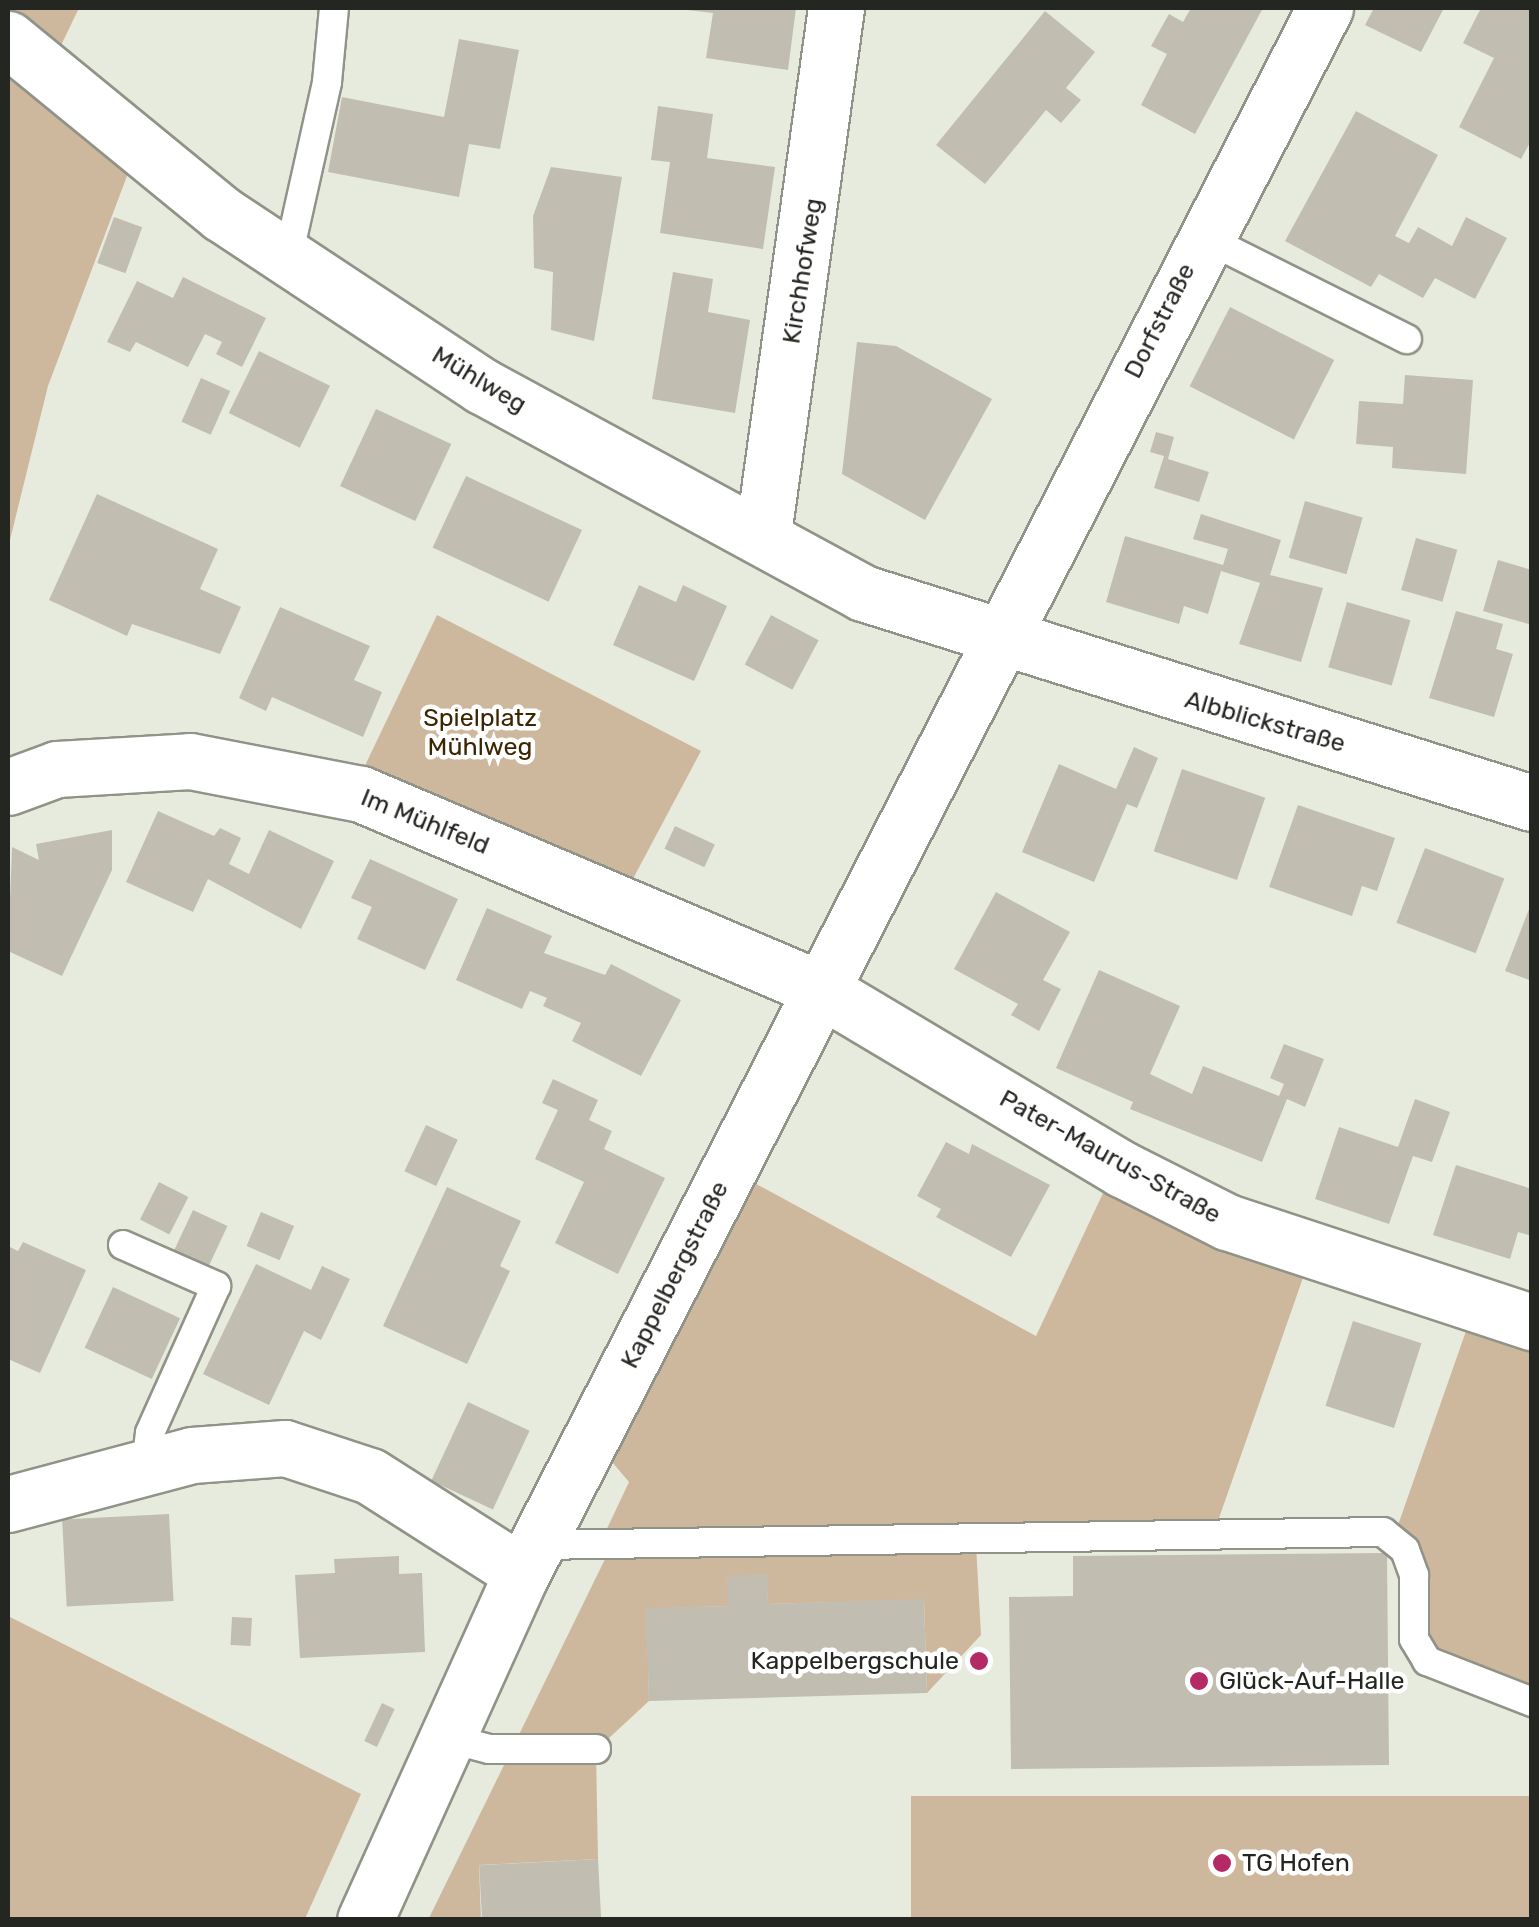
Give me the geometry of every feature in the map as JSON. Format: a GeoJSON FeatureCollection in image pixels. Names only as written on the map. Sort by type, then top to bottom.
{"type":"FeatureCollection","features":[{"type":"Feature","properties":{"kind":"street","name":"Kirchhofweg"},"geometry":{"type":"LineString","coordinates":[[763,534],[836,8]]}},
{"type":"Feature","properties":{"kind":"street","name":"Dorfstraße"},"geometry":{"type":"LineString","coordinates":[[999,638],[1325,8]]}},
{"type":"Feature","properties":{"kind":"street","name":"Mühlweg"},"geometry":{"type":"LineString","coordinates":[[8,39],[222,214],[482,386],[763,534],[863,594],[999,638]]}},
{"type":"Feature","properties":{"kind":"street","name":"Albblickstraße"},"geometry":{"type":"LineString","coordinates":[[999,638],[1532,803]]}},
{"type":"Feature","properties":{"kind":"street","name":"Kappelbergstraße"},"geometry":{"type":"LineString","coordinates":[[364,1920],[530,1559],[999,638]]}},
{"type":"Feature","properties":{"kind":"street","name":"Im Mühlfeld"},"geometry":{"type":"LineString","coordinates":[[8,787],[57,769],[190,761],[362,794],[820,989]]}},
{"type":"Feature","properties":{"kind":"street","name":"Pater-Maurus-Straße"},"geometry":{"type":"LineString","coordinates":[[820,989],[1122,1169],[1227,1222],[1532,1322]]}},
{"type":"Feature","properties":{"kind":"street"},"geometry":{"type":"LineString","coordinates":[[8,1504],[146,1468],[285,1448],[370,1476],[530,1559]]}},
{"type":"Feature","properties":{"kind":"lane"},"geometry":{"type":"LineString","coordinates":[[288,257],[327,82],[334,8]]}},
{"type":"Feature","properties":{"kind":"lane"},"geometry":{"type":"LineString","coordinates":[[1204,236],[1407,339]]}},
{"type":"Feature","properties":{"kind":"lane"},"geometry":{"type":"LineString","coordinates":[[123,1245],[216,1286],[150,1433],[146,1468]]}},
{"type":"Feature","properties":{"kind":"lane"},"geometry":{"type":"LineString","coordinates":[[530,1559],[1383,1532],[1405,1550],[1414,1575],[1414,1638],[1427,1660],[1532,1702]]}},
{"type":"Feature","properties":{"kind":"lane"},"geometry":{"type":"LineString","coordinates":[[448,1738],[489,1750],[596,1750]]}},
{"type":"Feature","properties":{"kind":"green space"},"geometry":{"type":"Polygon","coordinates":[[[8,8],[79,8],[54,60],[8,21],[8,8]]]}},
{"type":"Feature","properties":{"kind":"green space"},"geometry":{"type":"Polygon","coordinates":[[[8,65],[133,160],[48,386],[8,548],[8,65]]]}},
{"type":"Feature","properties":{"kind":"green space","name":"Spielplatz Mühlweg"},"geometry":{"type":"Polygon","coordinates":[[[437,615],[701,751],[627,890],[360,776],[437,615]]]}},
{"type":"Feature","properties":{"kind":"green space"},"geometry":{"type":"Polygon","coordinates":[[[738,1174],[1036,1336],[1103,1193],[1305,1272],[1218,1521],[603,1537],[629,1482],[596,1443],[738,1174]]]}},
{"type":"Feature","properties":{"kind":"green space"},"geometry":{"type":"Polygon","coordinates":[[[1466,1331],[1531,1351],[1531,1690],[1434,1653],[1397,1528],[1466,1331]]]}},
{"type":"Feature","properties":{"kind":"green space"},"geometry":{"type":"Polygon","coordinates":[[[976,1545],[981,1635],[927,1693],[924,1600],[768,1604],[766,1574],[728,1606],[647,1609],[649,1701],[596,1750],[598,1859],[479,1865],[481,1919],[428,1920],[609,1551],[976,1545]]]}},
{"type":"Feature","properties":{"kind":"green space"},"geometry":{"type":"Polygon","coordinates":[[[8,1616],[361,1794],[305,1919],[8,1919],[8,1616]]]}},
{"type":"Feature","properties":{"kind":"green space","name":"TG Hofen"},"geometry":{"type":"Polygon","coordinates":[[[911,1796],[1531,1796],[1531,1919],[911,1919],[911,1796]]]}},
{"type":"Feature","properties":{"kind":"building"},"geometry":{"type":"Polygon","coordinates":[[[796,8],[788,70],[706,58],[713,13],[687,10],[796,8]]]}},
{"type":"Feature","properties":{"kind":"building"},"geometry":{"type":"Polygon","coordinates":[[[1191,8],[1263,8],[1195,134],[1141,105],[1167,54],[1151,46],[1169,14],[1183,22],[1191,8]]]}},
{"type":"Feature","properties":{"kind":"building"},"geometry":{"type":"Polygon","coordinates":[[[1374,8],[1444,8],[1421,52],[1365,25],[1374,8]]]}},
{"type":"Feature","properties":{"kind":"building"},"geometry":{"type":"Polygon","coordinates":[[[1481,8],[1532,8],[1532,139],[1521,159],[1459,127],[1494,58],[1463,43],[1481,8]]]}},
{"type":"Feature","properties":{"kind":"building"},"geometry":{"type":"Polygon","coordinates":[[[1045,11],[1095,52],[1066,88],[1081,100],[1061,123],[1046,110],[985,184],[936,145],[1045,11]]]}},
{"type":"Feature","properties":{"kind":"building"},"geometry":{"type":"Polygon","coordinates":[[[459,39],[519,50],[500,149],[469,144],[459,197],[328,172],[342,97],[444,117],[459,39]]]}},
{"type":"Feature","properties":{"kind":"building"},"geometry":{"type":"Polygon","coordinates":[[[658,106],[713,114],[707,158],[775,167],[763,249],[660,233],[670,162],[651,160],[658,106]]]}},
{"type":"Feature","properties":{"kind":"building"},"geometry":{"type":"Polygon","coordinates":[[[1356,111],[1438,155],[1395,236],[1409,243],[1418,227],[1452,246],[1466,217],[1507,238],[1475,299],[1435,278],[1423,298],[1379,274],[1371,287],[1285,241],[1356,111]]]}},
{"type":"Feature","properties":{"kind":"building"},"geometry":{"type":"Polygon","coordinates":[[[551,167],[622,177],[594,341],[551,330],[553,272],[534,268],[533,216],[551,167]]]}},
{"type":"Feature","properties":{"kind":"building"},"geometry":{"type":"Polygon","coordinates":[[[114,217],[142,227],[125,273],[97,263],[114,217]]]}},
{"type":"Feature","properties":{"kind":"building"},"geometry":{"type":"Polygon","coordinates":[[[673,272],[713,279],[708,312],[750,320],[735,413],[652,399],[673,272]]]}},
{"type":"Feature","properties":{"kind":"building"},"geometry":{"type":"Polygon","coordinates":[[[183,277],[266,318],[242,367],[216,354],[222,342],[205,334],[188,367],[136,342],[130,352],[107,342],[137,281],[173,298],[183,277]]]}},
{"type":"Feature","properties":{"kind":"building"},"geometry":{"type":"Polygon","coordinates":[[[1230,307],[1334,360],[1294,439],[1190,386],[1230,307]]]}},
{"type":"Feature","properties":{"kind":"building"},"geometry":{"type":"Polygon","coordinates":[[[857,342],[896,346],[992,399],[925,520],[842,474],[857,342]]]}},
{"type":"Feature","properties":{"kind":"building"},"geometry":{"type":"Polygon","coordinates":[[[259,351],[330,386],[300,448],[229,413],[259,351]]]}},
{"type":"Feature","properties":{"kind":"building"},"geometry":{"type":"Polygon","coordinates":[[[1405,375],[1473,380],[1466,474],[1392,468],[1393,447],[1356,444],[1359,401],[1403,404],[1405,375]]]}},
{"type":"Feature","properties":{"kind":"building"},"geometry":{"type":"Polygon","coordinates":[[[201,378],[230,391],[211,435],[181,422],[201,378]]]}},
{"type":"Feature","properties":{"kind":"building"},"geometry":{"type":"Polygon","coordinates":[[[376,409],[451,444],[415,521],[340,486],[376,409]]]}},
{"type":"Feature","properties":{"kind":"building"},"geometry":{"type":"Polygon","coordinates":[[[1156,432],[1174,437],[1168,459],[1209,472],[1199,502],[1154,488],[1164,456],[1150,452],[1156,432]]]}},
{"type":"Feature","properties":{"kind":"building"},"geometry":{"type":"Polygon","coordinates":[[[466,476],[582,530],[549,602],[433,548],[466,476]]]}},
{"type":"Feature","properties":{"kind":"building"},"geometry":{"type":"Polygon","coordinates":[[[97,494],[218,549],[200,589],[241,607],[220,654],[132,624],[127,636],[49,600],[97,494]]]}},
{"type":"Feature","properties":{"kind":"building"},"geometry":{"type":"Polygon","coordinates":[[[1305,501],[1363,518],[1346,574],[1289,558],[1305,501]]]}},
{"type":"Feature","properties":{"kind":"building"},"geometry":{"type":"Polygon","coordinates":[[[1201,514],[1281,540],[1270,575],[1323,588],[1301,662],[1239,644],[1260,583],[1221,571],[1208,614],[1184,606],[1179,624],[1106,602],[1125,536],[1223,565],[1228,549],[1193,539],[1201,514]]]}},
{"type":"Feature","properties":{"kind":"building"},"geometry":{"type":"Polygon","coordinates":[[[1416,538],[1457,550],[1442,602],[1401,590],[1416,538]]]}},
{"type":"Feature","properties":{"kind":"building"},"geometry":{"type":"Polygon","coordinates":[[[1498,560],[1532,570],[1532,625],[1483,611],[1498,560]]]}},
{"type":"Feature","properties":{"kind":"building"},"geometry":{"type":"Polygon","coordinates":[[[639,585],[676,602],[683,585],[727,606],[694,681],[613,645],[639,585]]]}},
{"type":"Feature","properties":{"kind":"building"},"geometry":{"type":"Polygon","coordinates":[[[1347,602],[1410,620],[1392,686],[1328,667],[1347,602]]]}},
{"type":"Feature","properties":{"kind":"building"},"geometry":{"type":"Polygon","coordinates":[[[280,607],[370,646],[354,680],[382,692],[363,737],[272,697],[266,711],[239,698],[280,607]]]}},
{"type":"Feature","properties":{"kind":"building"},"geometry":{"type":"Polygon","coordinates":[[[1456,611],[1503,624],[1496,649],[1513,654],[1494,717],[1429,698],[1456,611]]]}},
{"type":"Feature","properties":{"kind":"building"},"geometry":{"type":"Polygon","coordinates":[[[771,615],[819,640],[792,690],[745,664],[771,615]]]}},
{"type":"Feature","properties":{"kind":"building"},"geometry":{"type":"Polygon","coordinates":[[[1134,747],[1158,758],[1137,808],[1127,804],[1094,882],[1022,852],[1059,764],[1116,789],[1134,747]]]}},
{"type":"Feature","properties":{"kind":"building"},"geometry":{"type":"Polygon","coordinates":[[[1182,769],[1265,798],[1237,880],[1154,851],[1182,769]]]}},
{"type":"Feature","properties":{"kind":"building"},"geometry":{"type":"Polygon","coordinates":[[[1298,805],[1395,838],[1377,891],[1362,886],[1352,916],[1269,887],[1298,805]]]}},
{"type":"Feature","properties":{"kind":"building"},"geometry":{"type":"Polygon","coordinates":[[[158,811],[214,836],[220,828],[241,838],[229,864],[249,874],[269,830],[334,861],[301,929],[208,879],[193,912],[126,882],[158,811]]]}},
{"type":"Feature","properties":{"kind":"building"},"geometry":{"type":"Polygon","coordinates":[[[675,826],[715,845],[704,867],[664,849],[675,826]]]}},
{"type":"Feature","properties":{"kind":"building"},"geometry":{"type":"Polygon","coordinates":[[[112,830],[112,870],[62,976],[8,951],[12,847],[39,860],[36,844],[112,830]]]}},
{"type":"Feature","properties":{"kind":"building"},"geometry":{"type":"Polygon","coordinates":[[[1425,848],[1504,878],[1476,953],[1396,923],[1425,848]]]}},
{"type":"Feature","properties":{"kind":"building"},"geometry":{"type":"Polygon","coordinates":[[[370,859],[458,899],[425,970],[357,939],[372,907],[351,898],[370,859]]]}},
{"type":"Feature","properties":{"kind":"building"},"geometry":{"type":"Polygon","coordinates":[[[996,892],[1070,932],[1043,980],[1061,989],[1039,1031],[1011,1015],[1018,1004],[954,969],[996,892]]]}},
{"type":"Feature","properties":{"kind":"building"},"geometry":{"type":"Polygon","coordinates":[[[1532,904],[1532,981],[1505,971],[1532,904]]]}},
{"type":"Feature","properties":{"kind":"building"},"geometry":{"type":"Polygon","coordinates":[[[487,908],[552,936],[544,953],[605,975],[611,964],[681,1000],[641,1076],[572,1041],[581,1023],[543,1006],[547,998],[530,991],[522,1009],[456,980],[487,908]]]}},
{"type":"Feature","properties":{"kind":"building"},"geometry":{"type":"Polygon","coordinates":[[[1099,970],[1180,1006],[1150,1074],[1192,1094],[1203,1066],[1279,1096],[1284,1084],[1270,1078],[1284,1044],[1324,1059],[1305,1107],[1287,1099],[1262,1162],[1130,1109],[1133,1102],[1056,1068],[1099,970]]]}},
{"type":"Feature","properties":{"kind":"building"},"geometry":{"type":"Polygon","coordinates":[[[553,1079],[598,1100],[589,1120],[612,1131],[604,1149],[665,1178],[618,1274],[555,1243],[584,1182],[535,1159],[558,1110],[542,1103],[553,1079]]]}},
{"type":"Feature","properties":{"kind":"building"},"geometry":{"type":"Polygon","coordinates":[[[1415,1099],[1450,1112],[1432,1162],[1413,1156],[1389,1224],[1315,1199],[1339,1127],[1398,1147],[1415,1099]]]}},
{"type":"Feature","properties":{"kind":"building"},"geometry":{"type":"Polygon","coordinates":[[[426,1125],[458,1140],[436,1186],[404,1171],[426,1125]]]}},
{"type":"Feature","properties":{"kind":"building"},"geometry":{"type":"Polygon","coordinates":[[[946,1142],[969,1154],[972,1144],[1050,1185],[1011,1257],[936,1217],[941,1209],[917,1196],[946,1142]]]}},
{"type":"Feature","properties":{"kind":"building"},"geometry":{"type":"Polygon","coordinates":[[[1456,1165],[1532,1189],[1532,1236],[1518,1232],[1510,1259],[1433,1235],[1456,1165]]]}},
{"type":"Feature","properties":{"kind":"building"},"geometry":{"type":"Polygon","coordinates":[[[159,1182],[188,1197],[169,1234],[140,1219],[159,1182]]]}},
{"type":"Feature","properties":{"kind":"building"},"geometry":{"type":"Polygon","coordinates":[[[447,1187],[521,1221],[500,1266],[510,1271],[467,1364],[383,1326],[447,1187]]]}},
{"type":"Feature","properties":{"kind":"building"},"geometry":{"type":"Polygon","coordinates":[[[193,1210],[227,1226],[204,1276],[170,1260],[193,1210]]]}},
{"type":"Feature","properties":{"kind":"building"},"geometry":{"type":"Polygon","coordinates":[[[261,1212],[294,1226],[280,1260],[247,1246],[261,1212]]]}},
{"type":"Feature","properties":{"kind":"building"},"geometry":{"type":"Polygon","coordinates":[[[23,1242],[86,1270],[40,1373],[8,1359],[8,1246],[18,1251],[23,1242]]]}},
{"type":"Feature","properties":{"kind":"building"},"geometry":{"type":"Polygon","coordinates":[[[256,1264],[311,1290],[322,1266],[350,1279],[321,1340],[304,1331],[269,1405],[203,1374],[256,1264]]]}},
{"type":"Feature","properties":{"kind":"building"},"geometry":{"type":"Polygon","coordinates":[[[113,1287],[180,1318],[152,1379],[85,1348],[113,1287]]]}},
{"type":"Feature","properties":{"kind":"building"},"geometry":{"type":"Polygon","coordinates":[[[1353,1321],[1421,1343],[1394,1428],[1325,1406],[1353,1321]]]}},
{"type":"Feature","properties":{"kind":"building"},"geometry":{"type":"Polygon","coordinates":[[[468,1402],[530,1431],[493,1510],[431,1481],[468,1402]]]}},
{"type":"Feature","properties":{"kind":"building"},"geometry":{"type":"Polygon","coordinates":[[[169,1514],[174,1601],[67,1606],[62,1520],[169,1514]]]}},
{"type":"Feature","properties":{"kind":"building","name":"Glück-Auf-Halle"},"geometry":{"type":"Polygon","coordinates":[[[1387,1553],[1389,1765],[1011,1769],[1009,1597],[1073,1596],[1073,1556],[1387,1553]]]}},
{"type":"Feature","properties":{"kind":"building"},"geometry":{"type":"Polygon","coordinates":[[[399,1556],[399,1574],[422,1573],[425,1652],[300,1658],[295,1575],[335,1573],[334,1559],[399,1556]]]}},
{"type":"Feature","properties":{"kind":"building","name":"Kappelbergschule"},"geometry":{"type":"Polygon","coordinates":[[[767,1574],[768,1604],[924,1599],[927,1693],[649,1701],[646,1608],[728,1606],[727,1576],[767,1574]]]}},
{"type":"Feature","properties":{"kind":"building"},"geometry":{"type":"Polygon","coordinates":[[[232,1617],[252,1618],[251,1646],[231,1645],[232,1617]]]}},
{"type":"Feature","properties":{"kind":"building"},"geometry":{"type":"Polygon","coordinates":[[[382,1703],[395,1709],[377,1747],[364,1741],[382,1703]]]}},
{"type":"Feature","properties":{"kind":"building"},"geometry":{"type":"Polygon","coordinates":[[[598,1859],[601,1920],[482,1920],[479,1865],[598,1859]]]}},
{"type":"Feature","properties":{"kind":"place","name":"Kappelbergschule"},"geometry":{"type":"Point","coordinates":[979,1661]}},
{"type":"Feature","properties":{"kind":"place","name":"Glück-Auf-Halle"},"geometry":{"type":"Point","coordinates":[1199,1681]}},
{"type":"Feature","properties":{"kind":"place","name":"TG Hofen"},"geometry":{"type":"Point","coordinates":[1222,1863]}}]}
